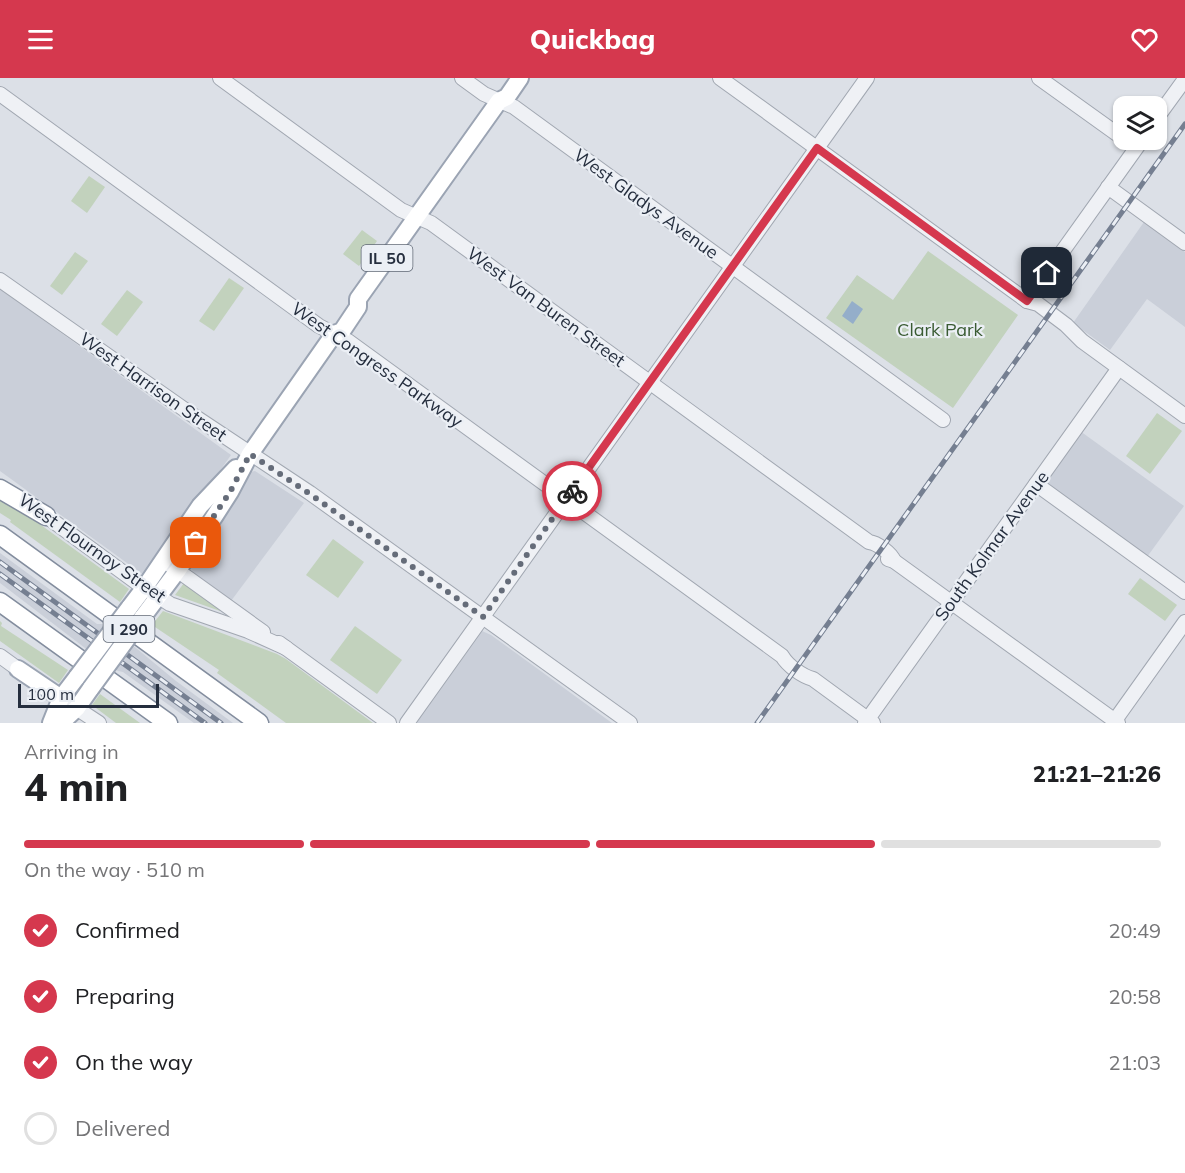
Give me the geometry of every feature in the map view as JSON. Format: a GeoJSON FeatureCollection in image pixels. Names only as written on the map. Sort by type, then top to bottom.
{"type":"FeatureCollection","features":[{"type":"Feature","properties":{"kind":"highway"},"geometry":{"type":"LineString","coordinates":[[0,489],[46,516]]}},
{"type":"Feature","properties":{"kind":"highway","name":"I 290"},"geometry":{"type":"LineString","coordinates":[[0,535],[259,723]]}},
{"type":"Feature","properties":{"kind":"highway"},"geometry":{"type":"LineString","coordinates":[[0,602],[168,723]]}},
{"type":"Feature","properties":{"kind":"main road","name":"IL 50"},"geometry":{"type":"LineString","coordinates":[[499,100],[497,92],[507,78]]}},
{"type":"Feature","properties":{"kind":"main road","name":"IL 50"},"geometry":{"type":"LineString","coordinates":[[51,723],[61,698],[76,677],[135,613],[151,592],[178,570],[225,500],[250,454],[334,334],[342,331],[358,307],[358,299],[499,100],[507,97],[520,78]]}},
{"type":"Feature","properties":{"kind":"main road","name":"IL 50"},"geometry":{"type":"LineString","coordinates":[[151,592],[163,560],[200,506],[250,454]]}},
{"type":"Feature","properties":{"kind":"main road","name":"IL 50"},"geometry":{"type":"LineString","coordinates":[[61,723],[77,708],[91,688],[135,613]]}},
{"type":"Feature","properties":{"kind":"main road"},"geometry":{"type":"LineString","coordinates":[[18,669],[61,698]]}},
{"type":"Feature","properties":{"kind":"street","name":"West Van Buren Street"},"geometry":{"type":"LineString","coordinates":[[220,78],[401,210],[431,223],[868,542],[890,561],[894,561],[952,602],[1115,722]]}},
{"type":"Feature","properties":{"kind":"street","name":"West Gladys Avenue"},"geometry":{"type":"LineString","coordinates":[[462,78],[484,94],[514,107],[943,420]]}},
{"type":"Feature","properties":{"kind":"street"},"geometry":{"type":"LineString","coordinates":[[720,78],[1027,301],[1033,311],[1062,332],[1082,341],[1185,416]]}},
{"type":"Feature","properties":{"kind":"street"},"geometry":{"type":"LineString","coordinates":[[407,723],[867,78]]}},
{"type":"Feature","properties":{"kind":"street"},"geometry":{"type":"LineString","coordinates":[[1040,78],[1113,129]]}},
{"type":"Feature","properties":{"kind":"street"},"geometry":{"type":"LineString","coordinates":[[1167,104],[1185,79]]}},
{"type":"Feature","properties":{"kind":"street","name":"West Congress Parkway"},"geometry":{"type":"LineString","coordinates":[[0,94],[319,326],[348,340],[869,722]]}},
{"type":"Feature","properties":{"kind":"street"},"geometry":{"type":"LineString","coordinates":[[1027,301],[1108,187],[1126,150]]}},
{"type":"Feature","properties":{"kind":"street"},"geometry":{"type":"LineString","coordinates":[[1108,187],[1185,243]]}},
{"type":"Feature","properties":{"kind":"street","name":"West Harrison Street"},"geometry":{"type":"LineString","coordinates":[[0,280],[310,494],[630,723]]}},
{"type":"Feature","properties":{"kind":"street","name":"South Kolmar Avenue"},"geometry":{"type":"LineString","coordinates":[[869,722],[1119,368]]}},
{"type":"Feature","properties":{"kind":"street","name":"West Flournoy Street"},"geometry":{"type":"LineString","coordinates":[[0,482],[170,604],[248,631],[286,648]]}},
{"type":"Feature","properties":{"kind":"street"},"geometry":{"type":"LineString","coordinates":[[1036,484],[1185,592]]}},
{"type":"Feature","properties":{"kind":"street","name":"West Flournoy Street"},"geometry":{"type":"LineString","coordinates":[[163,560],[389,723]]}},
{"type":"Feature","properties":{"kind":"street"},"geometry":{"type":"LineString","coordinates":[[1115,722],[1185,622]]}},
{"type":"Feature","properties":{"kind":"street"},"geometry":{"type":"LineString","coordinates":[[0,656],[18,669]]}},
{"type":"Feature","properties":{"kind":"street"},"geometry":{"type":"LineString","coordinates":[[61,698],[99,723]]}},
{"type":"Feature","properties":{"kind":"shaded area"},"geometry":{"type":"Polygon","coordinates":[[[1144,222],[1185,252],[1185,327],[1147,299],[1110,350],[1073,323],[1144,222]]]}},
{"type":"Feature","properties":{"kind":"shaded area"},"geometry":{"type":"Polygon","coordinates":[[[0,289],[231,455],[145,576],[0,471],[0,289]]]}},
{"type":"Feature","properties":{"kind":"shaded area"},"geometry":{"type":"Polygon","coordinates":[[[1080,431],[1184,506],[1147,557],[1043,482],[1080,431]]]}},
{"type":"Feature","properties":{"kind":"shaded area"},"geometry":{"type":"Polygon","coordinates":[[[255,471],[304,503],[231,601],[196,575],[190,567],[250,472],[255,471]]]}},
{"type":"Feature","properties":{"kind":"shaded area"},"geometry":{"type":"Polygon","coordinates":[[[0,553],[97,624],[102,624],[136,648],[233,723],[194,723],[85,648],[0,583],[0,553]]]}},
{"type":"Feature","properties":{"kind":"shaded area"},"geometry":{"type":"Polygon","coordinates":[[[482,631],[491,635],[612,723],[414,723],[482,631]]]}},
{"type":"Feature","properties":{"kind":"green space"},"geometry":{"type":"Polygon","coordinates":[[[89,176],[105,187],[87,213],[71,201],[89,176]]]}},
{"type":"Feature","properties":{"kind":"green space"},"geometry":{"type":"Polygon","coordinates":[[[362,230],[377,241],[359,266],[343,254],[362,230]]]}},
{"type":"Feature","properties":{"kind":"green space","name":"Clark Park"},"geometry":{"type":"Polygon","coordinates":[[[928,251],[1018,315],[953,408],[826,318],[857,275],[893,300],[928,251]]]}},
{"type":"Feature","properties":{"kind":"green space"},"geometry":{"type":"Polygon","coordinates":[[[75,252],[88,261],[62,295],[50,286],[75,252]]]}},
{"type":"Feature","properties":{"kind":"green space"},"geometry":{"type":"Polygon","coordinates":[[[229,278],[244,288],[214,331],[199,321],[229,278]]]}},
{"type":"Feature","properties":{"kind":"green space"},"geometry":{"type":"Polygon","coordinates":[[[127,290],[143,302],[117,336],[101,324],[127,290]]]}},
{"type":"Feature","properties":{"kind":"green space"},"geometry":{"type":"Polygon","coordinates":[[[1157,413],[1182,431],[1150,474],[1126,456],[1157,413]]]}},
{"type":"Feature","properties":{"kind":"green space"},"geometry":{"type":"Polygon","coordinates":[[[0,498],[129,589],[120,602],[10,522],[11,520],[0,513],[0,498]]]}},
{"type":"Feature","properties":{"kind":"green space"},"geometry":{"type":"Polygon","coordinates":[[[333,539],[364,562],[338,598],[306,575],[333,539]]]}},
{"type":"Feature","properties":{"kind":"green space"},"geometry":{"type":"Polygon","coordinates":[[[1140,578],[1177,605],[1165,621],[1128,594],[1140,578]]]}},
{"type":"Feature","properties":{"kind":"green space"},"geometry":{"type":"Polygon","coordinates":[[[184,583],[221,609],[220,611],[175,595],[184,583]]]}},
{"type":"Feature","properties":{"kind":"green space"},"geometry":{"type":"Polygon","coordinates":[[[163,611],[277,654],[373,723],[286,723],[217,673],[219,670],[152,625],[163,611]]]}},
{"type":"Feature","properties":{"kind":"green space"},"geometry":{"type":"Polygon","coordinates":[[[0,621],[1,626],[68,670],[59,683],[0,641],[0,621]]]}},
{"type":"Feature","properties":{"kind":"green space"},"geometry":{"type":"Polygon","coordinates":[[[355,626],[402,660],[377,694],[330,660],[355,626]]]}},
{"type":"Feature","properties":{"kind":"green space"},"geometry":{"type":"Polygon","coordinates":[[[100,694],[140,723],[116,723],[92,705],[100,694]]]}},
{"type":"Feature","properties":{"kind":"water"},"geometry":{"type":"Polygon","coordinates":[[[852,301],[863,309],[853,324],[842,316],[852,301]]]}},
{"type":"Feature","properties":{"kind":"railway"},"geometry":{"type":"LineString","coordinates":[[757,723],[1185,124]]}},
{"type":"Feature","properties":{"kind":"railway"},"geometry":{"type":"LineString","coordinates":[[0,562],[221,723]]}},
{"type":"Feature","properties":{"kind":"railway"},"geometry":{"type":"LineString","coordinates":[[0,574],[205,723]]}},
{"type":"Feature","properties":{"kind":"way so far"},"geometry":{"type":"LineString","coordinates":[[196,543],[230,492],[250,454],[483,617],[572,491]]}},
{"type":"Feature","properties":{"kind":"route"},"geometry":{"type":"LineString","coordinates":[[572,491],[817,148],[1027,301],[1047,273]]}}]}
